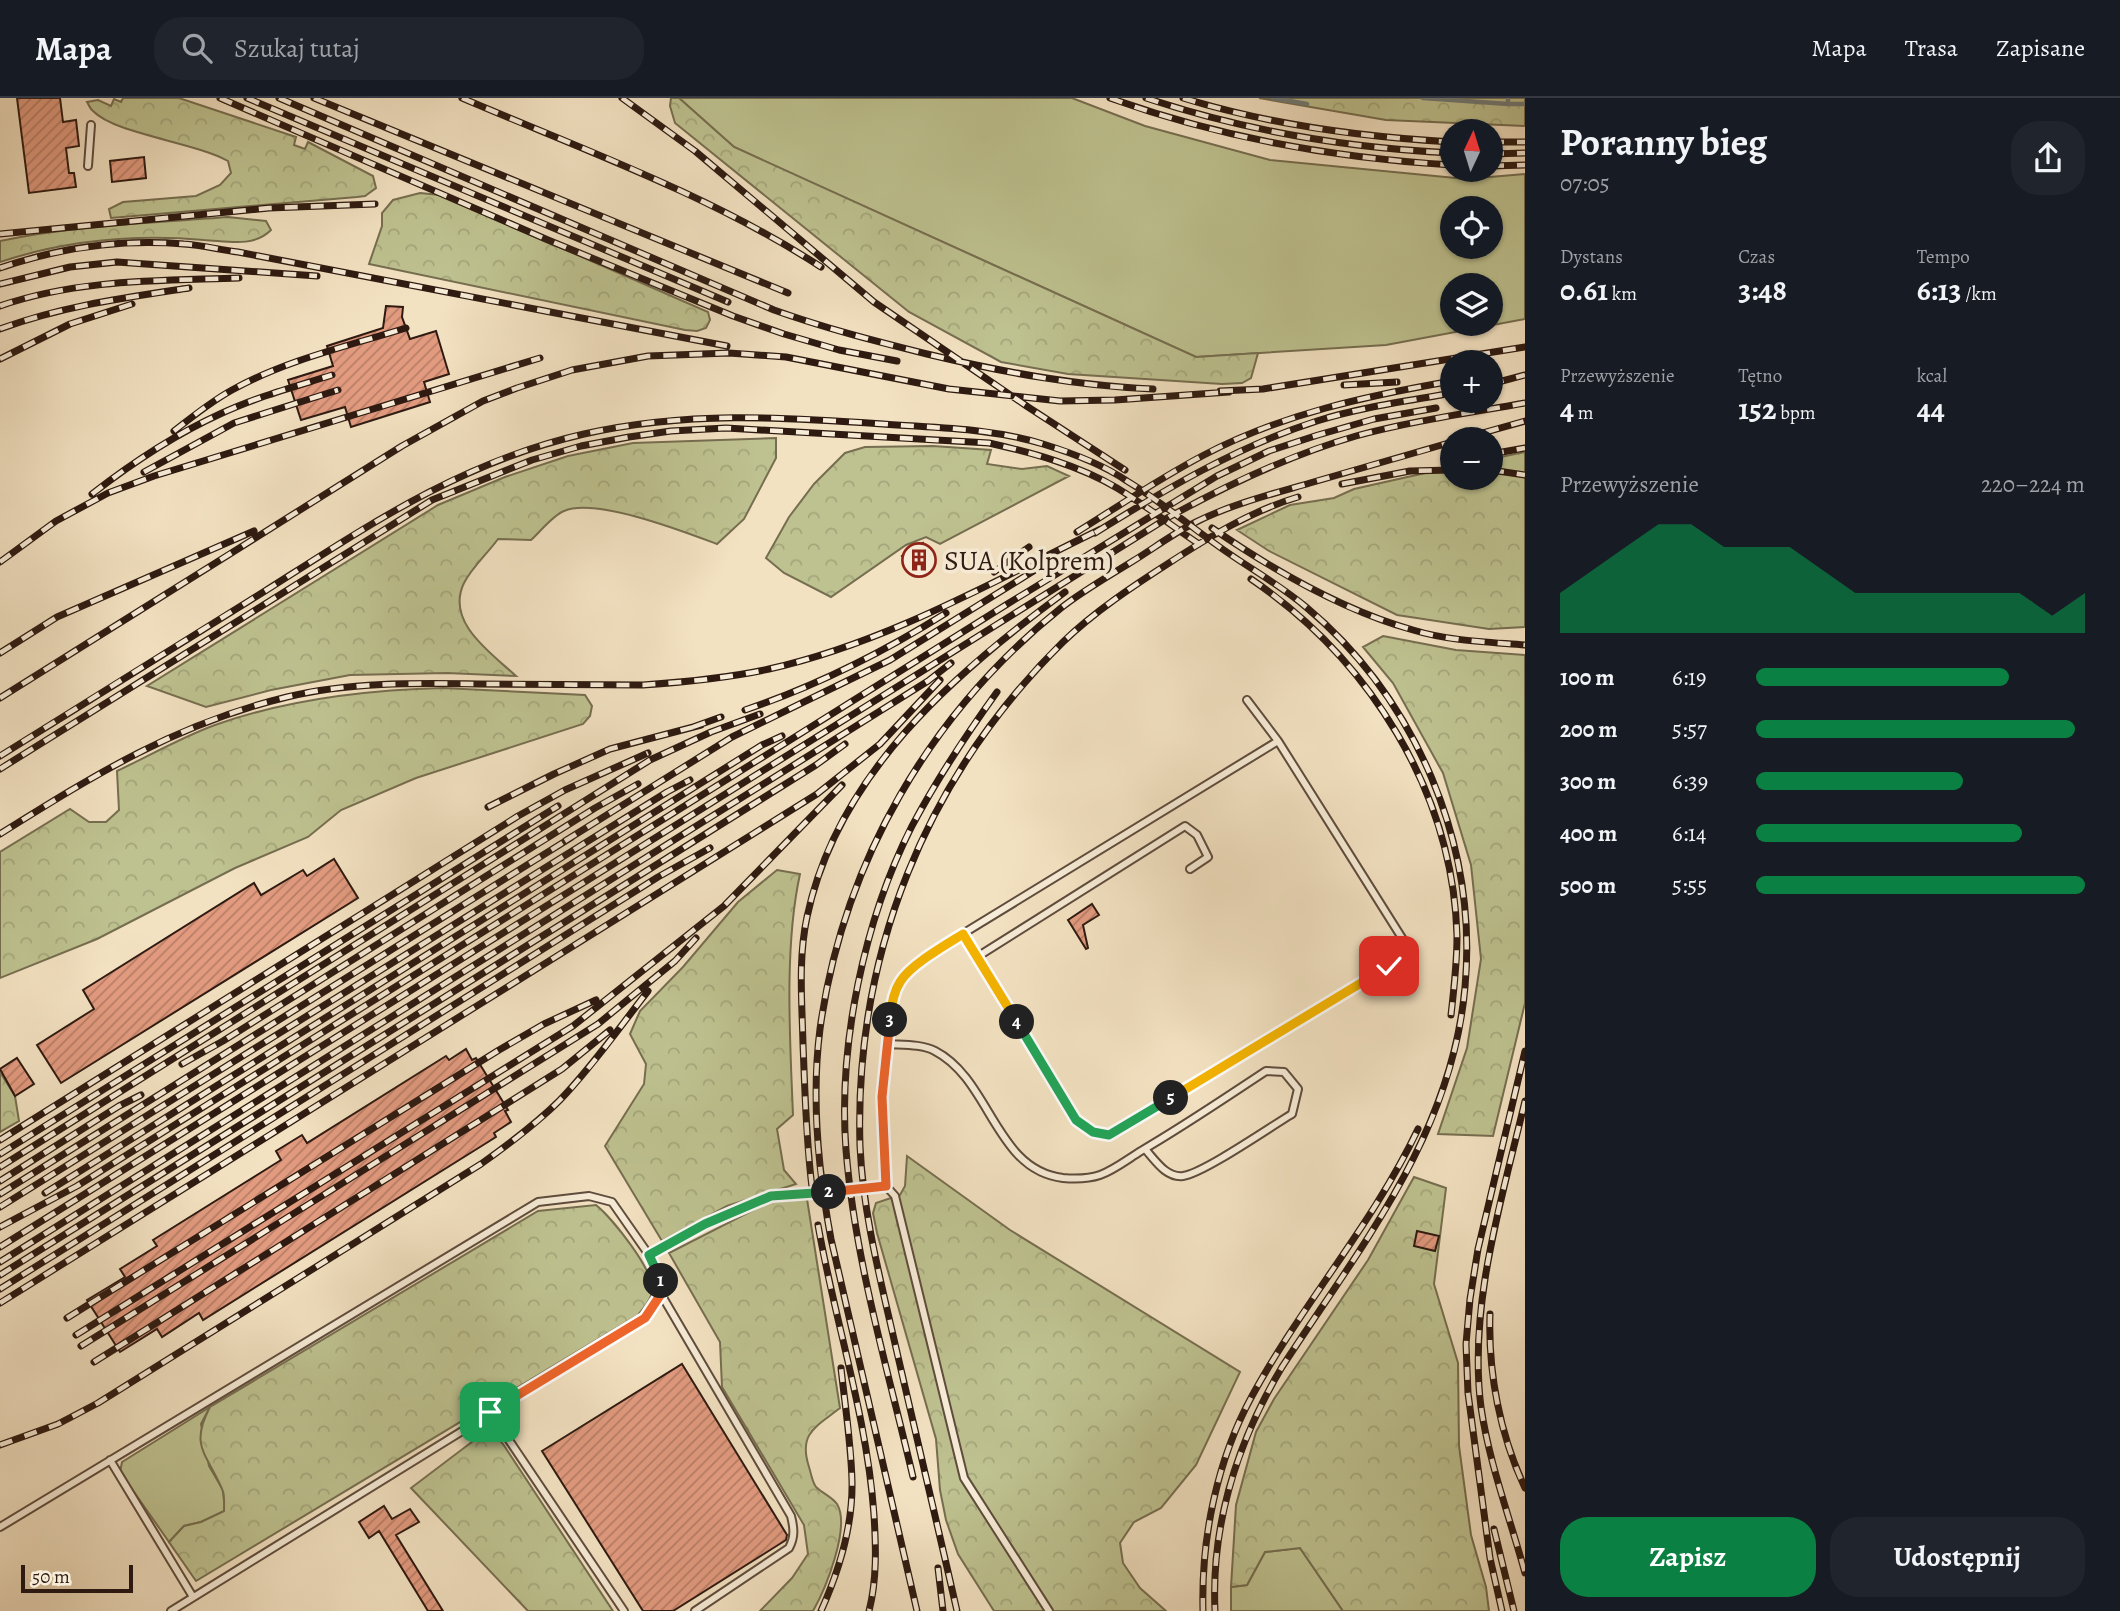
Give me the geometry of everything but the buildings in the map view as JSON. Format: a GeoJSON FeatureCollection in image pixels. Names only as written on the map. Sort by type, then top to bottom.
{"type":"FeatureCollection","features":[{"type":"Feature","properties":{"kind":"lane"},"geometry":{"type":"LineString","coordinates":[[88,166],[91,125]]}},
{"type":"Feature","properties":{"kind":"lane"},"geometry":{"type":"LineString","coordinates":[[963,934],[1076,1120],[1093,1132],[1109,1135],[1389,966],[1401,950],[1402,938],[1278,741],[1247,700]]}},
{"type":"Feature","properties":{"kind":"lane"},"geometry":{"type":"LineString","coordinates":[[1049,1611],[964,1478],[895,1195],[886,1186],[882,1097],[891,1005],[901,980],[933,952],[1278,741]]}},
{"type":"Feature","properties":{"kind":"lane"},"geometry":{"type":"LineString","coordinates":[[977,957],[1185,826],[1197,835],[1208,857],[1190,869]]}},
{"type":"Feature","properties":{"kind":"lane"},"geometry":{"type":"LineString","coordinates":[[888,1044],[934,1050],[953,1065],[970,1084],[1009,1144],[1025,1163],[1042,1173],[1080,1179],[1101,1175],[1266,1071],[1284,1072],[1298,1089],[1292,1114],[1205,1167],[1182,1176],[1165,1171],[1145,1149]]}},
{"type":"Feature","properties":{"kind":"lane"},"geometry":{"type":"LineString","coordinates":[[649,1255],[705,1224],[771,1196],[886,1186]]}},
{"type":"Feature","properties":{"kind":"lane"},"geometry":{"type":"LineString","coordinates":[[0,1527],[538,1202],[589,1196],[612,1202],[649,1255],[661,1278],[661,1294],[791,1516],[792,1541],[789,1548],[695,1611]]}},
{"type":"Feature","properties":{"kind":"lane"},"geometry":{"type":"LineString","coordinates":[[171,1611],[645,1318],[661,1294]]}},
{"type":"Feature","properties":{"kind":"lane"},"geometry":{"type":"LineString","coordinates":[[490,1412],[624,1611]]}},
{"type":"Feature","properties":{"kind":"lane"},"geometry":{"type":"LineString","coordinates":[[110,1460],[193,1597]]}},
{"type":"Feature","properties":{"kind":"green space"},"geometry":{"type":"Polygon","coordinates":[[[123,98],[179,98],[296,137],[294,145],[305,149],[308,142],[373,176],[376,188],[365,196],[357,197],[111,218],[109,209],[123,202],[196,196],[220,185],[231,173],[228,161],[196,148],[119,126],[93,111],[87,102],[98,100],[111,106],[114,99],[121,102],[123,98]]]}},
{"type":"Feature","properties":{"kind":"green space"},"geometry":{"type":"Polygon","coordinates":[[[671,98],[679,98],[734,147],[1196,357],[1258,353],[1251,378],[1242,383],[1222,384],[1068,374],[1001,362],[909,312],[675,123],[670,106],[671,98]]]}},
{"type":"Feature","properties":{"kind":"green space"},"geometry":{"type":"Polygon","coordinates":[[[679,98],[1072,98],[1145,126],[1270,160],[1440,176],[1440,182],[1503,182],[1503,176],[1525,174],[1525,319],[1503,323],[1503,273],[1440,273],[1440,335],[1386,345],[1196,357],[734,147],[679,98]]]}},
{"type":"Feature","properties":{"kind":"green space"},"geometry":{"type":"Polygon","coordinates":[[[1259,98],[1525,98],[1525,126],[1503,125],[1503,119],[1440,119],[1440,122],[1386,120],[1259,98]]]}},
{"type":"Feature","properties":{"kind":"green space"},"geometry":{"type":"Polygon","coordinates":[[[420,193],[440,195],[708,312],[710,320],[706,328],[697,331],[685,330],[369,264],[382,226],[382,213],[393,200],[420,193]]]}},
{"type":"Feature","properties":{"kind":"green space"},"geometry":{"type":"Polygon","coordinates":[[[228,217],[266,221],[271,230],[256,239],[239,242],[178,238],[101,240],[50,248],[0,262],[0,241],[85,228],[228,217]]]}},
{"type":"Feature","properties":{"kind":"green space"},"geometry":{"type":"Polygon","coordinates":[[[776,438],[776,458],[744,519],[717,544],[618,512],[578,508],[560,513],[531,540],[498,539],[464,583],[460,597],[461,611],[474,636],[516,676],[447,673],[350,675],[271,690],[206,707],[147,686],[438,505],[505,477],[568,456],[633,443],[776,438]]]}},
{"type":"Feature","properties":{"kind":"green space"},"geometry":{"type":"Polygon","coordinates":[[[933,446],[991,450],[987,464],[1022,469],[1047,466],[1069,476],[940,544],[926,537],[906,545],[831,597],[784,573],[766,558],[789,517],[814,484],[845,453],[865,447],[933,446]]]}},
{"type":"Feature","properties":{"kind":"green space"},"geometry":{"type":"Polygon","coordinates":[[[1525,452],[1525,627],[1489,629],[1397,615],[1269,551],[1237,530],[1290,505],[1334,498],[1354,489],[1440,470],[1440,490],[1503,490],[1503,457],[1525,452]]]}},
{"type":"Feature","properties":{"kind":"green space"},"geometry":{"type":"Polygon","coordinates":[[[1383,636],[1456,650],[1525,655],[1525,1003],[1493,1136],[1438,1134],[1467,1048],[1481,959],[1471,865],[1443,773],[1393,683],[1363,647],[1383,636]]]}},
{"type":"Feature","properties":{"kind":"green space"},"geometry":{"type":"Polygon","coordinates":[[[443,688],[585,695],[592,706],[590,716],[583,724],[416,778],[341,810],[308,837],[235,868],[97,939],[0,978],[0,852],[70,809],[89,822],[106,822],[119,810],[117,771],[203,730],[270,709],[356,694],[443,688]]]}},
{"type":"Feature","properties":{"kind":"green space"},"geometry":{"type":"Polygon","coordinates":[[[777,870],[800,874],[790,963],[793,1115],[777,1129],[784,1170],[796,1184],[727,1206],[662,1241],[605,1146],[644,1084],[646,1064],[630,1034],[640,1011],[683,967],[738,902],[777,870]]]}},
{"type":"Feature","properties":{"kind":"green space"},"geometry":{"type":"Polygon","coordinates":[[[0,1072],[15,1096],[19,1121],[0,1132],[0,1072]]]}},
{"type":"Feature","properties":{"kind":"green space"},"geometry":{"type":"Polygon","coordinates":[[[907,1156],[1010,1230],[1240,1372],[1196,1465],[1161,1508],[1134,1522],[1120,1543],[1123,1563],[1140,1588],[1166,1611],[994,1611],[958,1554],[946,1520],[940,1490],[936,1439],[873,1213],[876,1203],[900,1195],[905,1186],[907,1156]]]}},
{"type":"Feature","properties":{"kind":"green space"},"geometry":{"type":"Polygon","coordinates":[[[1414,1177],[1446,1188],[1434,1284],[1458,1363],[1459,1446],[1471,1535],[1486,1587],[1489,1611],[1343,1611],[1300,1548],[1265,1552],[1247,1585],[1231,1587],[1236,1505],[1256,1432],[1274,1399],[1368,1260],[1414,1177]]]}},
{"type":"Feature","properties":{"kind":"green space"},"geometry":{"type":"Polygon","coordinates":[[[807,1199],[840,1408],[811,1432],[806,1455],[815,1485],[837,1504],[841,1527],[830,1574],[813,1611],[760,1611],[792,1578],[808,1554],[804,1525],[722,1387],[720,1342],[669,1253],[771,1201],[807,1199]]]}},
{"type":"Feature","properties":{"kind":"green space"},"geometry":{"type":"Polygon","coordinates":[[[596,1205],[622,1233],[647,1272],[652,1292],[638,1315],[196,1581],[169,1542],[184,1526],[201,1522],[224,1511],[223,1491],[202,1450],[201,1432],[210,1407],[538,1211],[596,1205]]]}},
{"type":"Feature","properties":{"kind":"green space"},"geometry":{"type":"Polygon","coordinates":[[[210,1407],[201,1424],[209,1466],[223,1490],[225,1511],[184,1526],[169,1542],[120,1472],[122,1462],[210,1407]]]}},
{"type":"Feature","properties":{"kind":"green space"},"geometry":{"type":"Polygon","coordinates":[[[485,1432],[495,1435],[503,1444],[613,1611],[528,1611],[411,1488],[485,1432]]]}},
{"type":"Feature","properties":{"kind":"green space"},"geometry":{"type":"Polygon","coordinates":[[[1300,1548],[1343,1611],[1231,1611],[1231,1587],[1247,1585],[1265,1552],[1300,1548]]]}},
{"type":"Feature","properties":{"kind":"waterway"},"geometry":{"type":"LineString","coordinates":[[1273,98],[1307,104]]}},
{"type":"Feature","properties":{"kind":"waterway"},"geometry":{"type":"LineString","coordinates":[[1423,98],[1508,104]]}},
{"type":"Feature","properties":{"kind":"waterway"},"geometry":{"type":"LineString","coordinates":[[1508,98],[1508,104],[1525,104]]}},
{"type":"Feature","properties":{"kind":"railway"},"geometry":{"type":"LineString","coordinates":[[220,98],[548,240],[733,316],[839,350],[897,361]]}},
{"type":"Feature","properties":{"kind":"railway"},"geometry":{"type":"LineString","coordinates":[[247,98],[728,302]]}},
{"type":"Feature","properties":{"kind":"railway"},"geometry":{"type":"LineString","coordinates":[[279,98],[793,317],[983,367],[1067,381],[1153,389]]}},
{"type":"Feature","properties":{"kind":"railway"},"geometry":{"type":"LineString","coordinates":[[314,98],[788,293]]}},
{"type":"Feature","properties":{"kind":"railway"},"geometry":{"type":"LineString","coordinates":[[462,98],[691,196],[779,241],[821,267]]}},
{"type":"Feature","properties":{"kind":"railway"},"geometry":{"type":"LineString","coordinates":[[622,98],[695,151],[874,302],[1125,470]]}},
{"type":"Feature","properties":{"kind":"railway"},"geometry":{"type":"LineString","coordinates":[[1110,98],[1194,124],[1279,144],[1365,157],[1440,164]]}},
{"type":"Feature","properties":{"kind":"railway"},"geometry":{"type":"LineString","coordinates":[[1146,98],[1259,129],[1374,147],[1440,152]]}},
{"type":"Feature","properties":{"kind":"railway"},"geometry":{"type":"LineString","coordinates":[[1183,98],[1249,116],[1316,128],[1440,141]]}},
{"type":"Feature","properties":{"kind":"railway"},"geometry":{"type":"LineString","coordinates":[[1503,142],[1525,142]]}},
{"type":"Feature","properties":{"kind":"railway"},"geometry":{"type":"LineString","coordinates":[[1503,154],[1525,153]]}},
{"type":"Feature","properties":{"kind":"railway"},"geometry":{"type":"LineString","coordinates":[[1503,166],[1525,165]]}},
{"type":"Feature","properties":{"kind":"railway"},"geometry":{"type":"LineString","coordinates":[[0,234],[269,208],[375,204]]}},
{"type":"Feature","properties":{"kind":"railway"},"geometry":{"type":"LineString","coordinates":[[0,268],[67,250],[114,244],[191,245],[727,346]]}},
{"type":"Feature","properties":{"kind":"railway"},"geometry":{"type":"LineString","coordinates":[[0,284],[70,267],[117,262],[317,276]]}},
{"type":"Feature","properties":{"kind":"railway"},"geometry":{"type":"LineString","coordinates":[[0,306],[29,297],[89,286],[239,278]]}},
{"type":"Feature","properties":{"kind":"railway"},"geometry":{"type":"LineString","coordinates":[[0,329],[70,309],[189,288]]}},
{"type":"Feature","properties":{"kind":"railway"},"geometry":{"type":"LineString","coordinates":[[0,359],[70,324],[132,304]]}},
{"type":"Feature","properties":{"kind":"railway"},"geometry":{"type":"LineString","coordinates":[[174,431],[217,399],[253,379],[318,354],[406,328]]}},
{"type":"Feature","properties":{"kind":"railway"},"geometry":{"type":"LineString","coordinates":[[1220,391],[1263,389],[1525,347]]}},
{"type":"Feature","properties":{"kind":"railway"},"geometry":{"type":"LineString","coordinates":[[0,698],[402,446],[483,401],[572,370],[648,356],[729,353],[786,357],[949,389],[1060,401],[1229,392]]}},
{"type":"Feature","properties":{"kind":"railway"},"geometry":{"type":"LineString","coordinates":[[0,562],[56,521],[108,493],[154,476],[540,358]]}},
{"type":"Feature","properties":{"kind":"railway"},"geometry":{"type":"LineString","coordinates":[[92,494],[154,450],[203,422],[247,402],[332,375]]}},
{"type":"Feature","properties":{"kind":"railway"},"geometry":{"type":"LineString","coordinates":[[1503,381],[1525,375]]}},
{"type":"Feature","properties":{"kind":"railway"},"geometry":{"type":"LineString","coordinates":[[1344,385],[1397,382]]}},
{"type":"Feature","properties":{"kind":"railway"},"geometry":{"type":"LineString","coordinates":[[1077,532],[1188,464],[1264,428],[1356,400],[1440,383]]}},
{"type":"Feature","properties":{"kind":"railway"},"geometry":{"type":"LineString","coordinates":[[144,472],[234,423],[338,390]]}},
{"type":"Feature","properties":{"kind":"railway"},"geometry":{"type":"LineString","coordinates":[[1095,533],[1202,470],[1287,431],[1350,412],[1440,395]]}},
{"type":"Feature","properties":{"kind":"railway"},"geometry":{"type":"LineString","coordinates":[[0,1247],[1169,517],[1260,471],[1331,444],[1398,426],[1525,403]]}},
{"type":"Feature","properties":{"kind":"railway"},"geometry":{"type":"LineString","coordinates":[[0,1227],[77,1186],[1009,603],[1217,476],[1269,451],[1318,435],[1374,419],[1436,408]]}},
{"type":"Feature","properties":{"kind":"railway"},"geometry":{"type":"LineString","coordinates":[[0,756],[417,498],[497,461],[539,446],[584,434],[660,422],[733,418],[845,421],[983,432],[1043,444],[1117,475],[1286,591],[1345,644],[1379,685],[1408,730],[1432,778],[1449,828],[1461,880],[1466,933],[1465,987],[1457,1041],[1442,1092],[1422,1141],[1371,1233],[1282,1367],[1252,1424],[1240,1454],[1223,1515],[1215,1579],[1215,1611]]}},
{"type":"Feature","properties":{"kind":"railway"},"geometry":{"type":"LineString","coordinates":[[1503,427],[1525,421]]}},
{"type":"Feature","properties":{"kind":"railway"},"geometry":{"type":"LineString","coordinates":[[0,769],[432,500],[532,460],[581,446],[671,431],[726,428],[989,443],[1055,461],[1102,480],[1138,501],[1199,544]]}},
{"type":"Feature","properties":{"kind":"railway"},"geometry":{"type":"LineString","coordinates":[[917,1611],[831,1239],[817,1134],[817,1055],[832,967],[849,908],[872,850],[900,795],[933,743],[971,695],[1014,649],[1079,595],[1180,531],[1224,510],[1440,445]]}},
{"type":"Feature","properties":{"kind":"railway"},"geometry":{"type":"LineString","coordinates":[[1503,452],[1525,448]]}},
{"type":"Feature","properties":{"kind":"railway"},"geometry":{"type":"LineString","coordinates":[[1342,484],[1410,471],[1440,470]]}},
{"type":"Feature","properties":{"kind":"railway"},"geometry":{"type":"LineString","coordinates":[[1503,472],[1525,475]]}},
{"type":"Feature","properties":{"kind":"railway"},"geometry":{"type":"LineString","coordinates":[[957,1611],[879,1273],[862,1171],[861,1075],[870,1005],[885,938],[908,873],[937,810],[973,751],[1015,695],[1063,642],[1114,600],[1199,544],[1247,517],[1298,497]]}},
{"type":"Feature","properties":{"kind":"railway"},"geometry":{"type":"LineString","coordinates":[[1212,528],[1309,587],[1386,622],[1440,637],[1525,645]]}},
{"type":"Feature","properties":{"kind":"railway"},"geometry":{"type":"LineString","coordinates":[[0,834],[138,753],[209,721],[247,708],[310,692],[382,684],[643,685],[769,669],[812,658],[897,627],[1101,529]]}},
{"type":"Feature","properties":{"kind":"railway"},"geometry":{"type":"LineString","coordinates":[[0,653],[57,617],[254,531]]}},
{"type":"Feature","properties":{"kind":"railway"},"geometry":{"type":"LineString","coordinates":[[994,572],[1029,547]]}},
{"type":"Feature","properties":{"kind":"railway"},"geometry":{"type":"LineString","coordinates":[[565,841],[732,737],[890,660],[1035,570]]}},
{"type":"Feature","properties":{"kind":"railway"},"geometry":{"type":"LineString","coordinates":[[1251,579],[1294,611],[1332,648],[1367,689],[1397,733],[1421,780],[1440,830],[1452,882],[1457,936],[1451,1015]]}},
{"type":"Feature","properties":{"kind":"railway"},"geometry":{"type":"LineString","coordinates":[[812,1187],[801,996],[804,933],[822,866],[844,818],[872,773],[905,732],[942,693],[982,657],[1065,592]]}},
{"type":"Feature","properties":{"kind":"railway"},"geometry":{"type":"LineString","coordinates":[[745,710],[848,668],[946,613]]}},
{"type":"Feature","properties":{"kind":"railway"},"geometry":{"type":"LineString","coordinates":[[0,1262],[928,681],[951,663]]}},
{"type":"Feature","properties":{"kind":"railway"},"geometry":{"type":"LineString","coordinates":[[0,1303],[817,794],[880,744],[940,680]]}},
{"type":"Feature","properties":{"kind":"railway"},"geometry":{"type":"LineString","coordinates":[[913,1477],[874,1315],[850,1192],[846,1150],[846,1068],[858,984],[868,942],[895,863],[931,791],[997,692]]}},
{"type":"Feature","properties":{"kind":"railway"},"geometry":{"type":"LineString","coordinates":[[0,1167],[650,760],[711,732],[760,714]]}},
{"type":"Feature","properties":{"kind":"railway"},"geometry":{"type":"LineString","coordinates":[[693,727],[721,717]]}},
{"type":"Feature","properties":{"kind":"railway"},"geometry":{"type":"LineString","coordinates":[[488,807],[610,749],[701,725]]}},
{"type":"Feature","properties":{"kind":"railway"},"geometry":{"type":"LineString","coordinates":[[45,1193],[762,745],[782,736]]}},
{"type":"Feature","properties":{"kind":"railway"},"geometry":{"type":"LineString","coordinates":[[0,1275],[816,765],[845,744]]}},
{"type":"Feature","properties":{"kind":"railway"},"geometry":{"type":"LineString","coordinates":[[0,1140],[518,816],[565,790],[648,753]]}},
{"type":"Feature","properties":{"kind":"railway"},"geometry":{"type":"LineString","coordinates":[[0,1207],[690,780]]}},
{"type":"Feature","properties":{"kind":"railway"},"geometry":{"type":"LineString","coordinates":[[182,1064],[638,784]]}},
{"type":"Feature","properties":{"kind":"railway"},"geometry":{"type":"LineString","coordinates":[[76,1335],[573,1026],[724,906],[842,785]]}},
{"type":"Feature","properties":{"kind":"railway"},"geometry":{"type":"LineString","coordinates":[[0,1154],[558,806]]}},
{"type":"Feature","properties":{"kind":"railway"},"geometry":{"type":"LineString","coordinates":[[0,1194],[572,837]]}},
{"type":"Feature","properties":{"kind":"railway"},"geometry":{"type":"LineString","coordinates":[[0,1289],[658,877],[710,848]]}},
{"type":"Feature","properties":{"kind":"railway"},"geometry":{"type":"LineString","coordinates":[[81,1346],[598,1024],[675,961],[696,938]]}},
{"type":"Feature","properties":{"kind":"railway"},"geometry":{"type":"LineString","coordinates":[[0,1445],[58,1424],[98,1403],[481,1164],[522,1134],[560,1100],[648,991]]}},
{"type":"Feature","properties":{"kind":"railway"},"geometry":{"type":"LineString","coordinates":[[67,1318],[499,1050],[544,1024],[596,1000]]}},
{"type":"Feature","properties":{"kind":"railway"},"geometry":{"type":"LineString","coordinates":[[94,1362],[562,1069],[610,1030]]}},
{"type":"Feature","properties":{"kind":"railway"},"geometry":{"type":"LineString","coordinates":[[1502,1611],[1490,1558],[1468,1393],[1466,1344],[1478,1249],[1525,1051]]}},
{"type":"Feature","properties":{"kind":"railway"},"geometry":{"type":"LineString","coordinates":[[0,1181],[141,1095]]}},
{"type":"Feature","properties":{"kind":"railway"},"geometry":{"type":"LineString","coordinates":[[1525,1101],[1498,1214],[1483,1292],[1478,1369],[1481,1407],[1489,1449],[1525,1573]]}},
{"type":"Feature","properties":{"kind":"railway"},"geometry":{"type":"LineString","coordinates":[[1203,1611],[1208,1528],[1229,1446],[1240,1421],[1272,1362],[1380,1198],[1418,1129]]}},
{"type":"Feature","properties":{"kind":"railway"},"geometry":{"type":"LineString","coordinates":[[818,1225],[858,1405],[870,1478],[875,1575],[869,1611]]}},
{"type":"Feature","properties":{"kind":"railway"},"geometry":{"type":"LineString","coordinates":[[1490,1314],[1491,1359],[1497,1403],[1509,1447],[1525,1488]]}},
{"type":"Feature","properties":{"kind":"railway"},"geometry":{"type":"LineString","coordinates":[[821,1611],[844,1548],[852,1498],[841,1368]]}},
{"type":"Feature","properties":{"kind":"railway"},"geometry":{"type":"LineString","coordinates":[[1494,1529],[1514,1611]]}},
{"type":"Feature","properties":{"kind":"railway"},"geometry":{"type":"LineString","coordinates":[[938,1568],[943,1611]]}},
{"type":"Feature","properties":{"kind":"place","name":"SUA (Kolprem)"},"geometry":{"type":"Point","coordinates":[919,560]}},
{"type":"Feature","properties":{"kind":"route"},"geometry":{"type":"LineString","coordinates":[[490,1412],[645,1318],[661,1294],[661,1278],[649,1255],[705,1224],[771,1196],[886,1186],[882,1097],[891,1005],[901,980],[933,952],[963,934],[1076,1120],[1093,1132],[1109,1135],[1389,966]]}}]}
